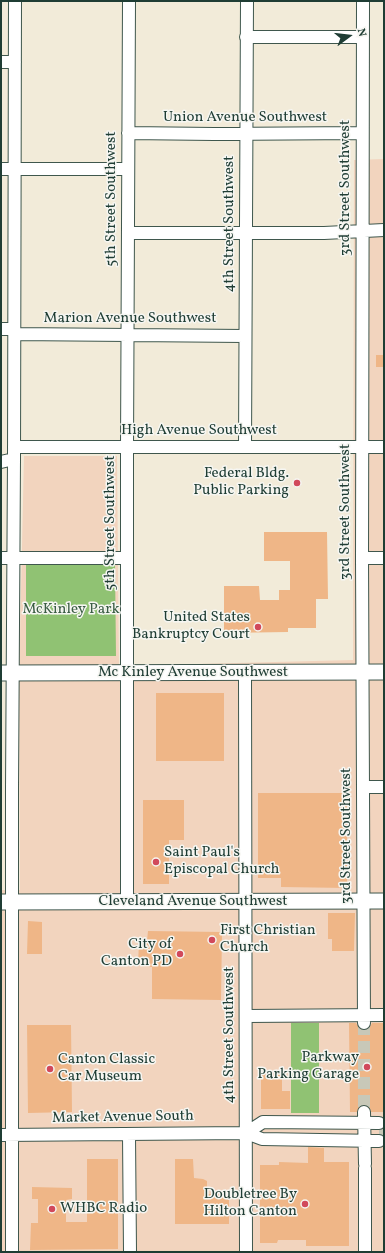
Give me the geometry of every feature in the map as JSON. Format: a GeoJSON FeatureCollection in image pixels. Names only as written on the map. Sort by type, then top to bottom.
{"type":"FeatureCollection","features":[{"type":"Feature","properties":{"kind":"main road","name":"Mc Kinley Avenue Southwest"},"geometry":{"type":"LineString","coordinates":[[7,673],[384,672]]}},
{"type":"Feature","properties":{"kind":"main road","name":"Cleveland Avenue Southwest"},"geometry":{"type":"LineString","coordinates":[[6,902],[384,901]]}},
{"type":"Feature","properties":{"kind":"street"},"geometry":{"type":"LineString","coordinates":[[12,1252],[7,1135],[6,902],[7,558],[14,453],[14,1]]}},
{"type":"Feature","properties":{"kind":"street","name":"5th Street Southwest"},"geometry":{"type":"LineString","coordinates":[[127,902],[127,336],[129,1]]}},
{"type":"Feature","properties":{"kind":"street","name":"4th Street Southwest"},"geometry":{"type":"LineString","coordinates":[[245,447],[247,1]]}},
{"type":"Feature","properties":{"kind":"street","name":"3rd Street Southwest"},"geometry":{"type":"LineString","coordinates":[[363,1],[362,672],[364,1019]]}},
{"type":"Feature","properties":{"kind":"street"},"geometry":{"type":"LineString","coordinates":[[246,37],[363,37]]}},
{"type":"Feature","properties":{"kind":"street"},"geometry":{"type":"LineString","coordinates":[[1,62],[15,62]]}},
{"type":"Feature","properties":{"kind":"street","name":"Union Avenue Southwest"},"geometry":{"type":"LineString","coordinates":[[128,133],[362,133]]}},
{"type":"Feature","properties":{"kind":"street"},"geometry":{"type":"LineString","coordinates":[[1,169],[128,169]]}},
{"type":"Feature","properties":{"kind":"street"},"geometry":{"type":"LineString","coordinates":[[128,233],[324,233],[384,230]]}},
{"type":"Feature","properties":{"kind":"street","name":"Marion Avenue Southwest"},"geometry":{"type":"LineString","coordinates":[[1,329],[14,332],[127,336],[245,336]]}},
{"type":"Feature","properties":{"kind":"street","name":"High Avenue Southwest"},"geometry":{"type":"LineString","coordinates":[[1,462],[14,453],[127,447],[384,447]]}},
{"type":"Feature","properties":{"kind":"street"},"geometry":{"type":"LineString","coordinates":[[7,558],[127,558]]}},
{"type":"Feature","properties":{"kind":"street"},"geometry":{"type":"LineString","coordinates":[[362,558],[384,558]]}},
{"type":"Feature","properties":{"kind":"street","name":"4th Street Southwest"},"geometry":{"type":"LineString","coordinates":[[245,673],[246,1252]]}},
{"type":"Feature","properties":{"kind":"street"},"geometry":{"type":"LineString","coordinates":[[363,787],[384,787]]}},
{"type":"Feature","properties":{"kind":"street"},"geometry":{"type":"LineString","coordinates":[[246,1016],[364,1019],[384,1015]]}},
{"type":"Feature","properties":{"kind":"street","name":"Market Avenue South"},"geometry":{"type":"LineString","coordinates":[[7,1135],[246,1133],[262,1139],[292,1140],[365,1126],[379,1132],[365,1126],[263,1122],[246,1133]]}},
{"type":"Feature","properties":{"kind":"street"},"geometry":{"type":"LineString","coordinates":[[292,1122],[292,1140]]}},
{"type":"Feature","properties":{"kind":"street"},"geometry":{"type":"LineString","coordinates":[[365,1126],[365,1252]]}},
{"type":"Feature","properties":{"kind":"street"},"geometry":{"type":"LineString","coordinates":[[128,1135],[130,1252]]}},
{"type":"Feature","properties":{"kind":"shaded area"},"geometry":{"type":"Polygon","coordinates":[[[384,159],[384,1252],[1,1252],[1,890],[20,890],[19,680],[24,456],[117,456],[119,666],[353,660],[354,160],[384,159]]]}},
{"type":"Feature","properties":{"kind":"green space","name":"McKinley Park"},"geometry":{"type":"Polygon","coordinates":[[[26,565],[115,565],[116,656],[26,656],[26,565]]]}},
{"type":"Feature","properties":{"kind":"green space"},"geometry":{"type":"Polygon","coordinates":[[[291,1023],[319,1023],[319,1113],[291,1113],[291,1023]]]}},
{"type":"Feature","properties":{"kind":"building"},"geometry":{"type":"Polygon","coordinates":[[[376,355],[384,355],[384,367],[376,367],[376,355]]]}},
{"type":"Feature","properties":{"kind":"building"},"geometry":{"type":"Polygon","coordinates":[[[264,532],[327,532],[328,599],[316,599],[316,628],[288,628],[288,632],[224,633],[224,586],[259,586],[260,600],[279,600],[279,590],[290,590],[290,561],[264,561],[264,532]]]}},
{"type":"Feature","properties":{"kind":"building"},"geometry":{"type":"Polygon","coordinates":[[[156,693],[224,693],[224,761],[156,761],[156,693]]]}},
{"type":"Feature","properties":{"kind":"building"},"geometry":{"type":"Polygon","coordinates":[[[258,793],[347,793],[347,888],[281,887],[281,878],[258,878],[258,793]]]}},
{"type":"Feature","properties":{"kind":"building","name":"Saint Paul's Episcopal Church"},"geometry":{"type":"Polygon","coordinates":[[[143,800],[184,800],[184,840],[169,840],[169,884],[143,884],[143,800]]]}},
{"type":"Feature","properties":{"kind":"building"},"geometry":{"type":"Polygon","coordinates":[[[328,913],[355,913],[354,951],[332,951],[332,939],[328,939],[328,913]]]}},
{"type":"Feature","properties":{"kind":"building"},"geometry":{"type":"Polygon","coordinates":[[[28,921],[42,922],[42,954],[27,954],[28,921]]]}},
{"type":"Feature","properties":{"kind":"building","name":"City of Canton PD"},"geometry":{"type":"Polygon","coordinates":[[[148,931],[222,932],[221,1000],[152,999],[152,967],[138,966],[139,941],[147,941],[148,931]]]}},
{"type":"Feature","properties":{"kind":"building","name":"Parkway Parking Garage"},"geometry":{"type":"Polygon","coordinates":[[[349,1023],[356,1023],[360,1029],[364,1030],[370,1027],[372,1023],[384,1023],[384,1112],[371,1112],[370,1108],[364,1105],[360,1106],[357,1112],[350,1112],[349,1023]]]}},
{"type":"Feature","properties":{"kind":"building","name":"Canton Classic Car Museum"},"geometry":{"type":"Polygon","coordinates":[[[27,1025],[71,1025],[72,1112],[28,1113],[27,1025]]]}},
{"type":"Feature","properties":{"kind":"building"},"geometry":{"type":"Polygon","coordinates":[[[261,1072],[282,1072],[282,1091],[290,1091],[290,1109],[261,1109],[261,1072]]]}},
{"type":"Feature","properties":{"kind":"building","name":"Doubletree By Hilton Canton"},"geometry":{"type":"Polygon","coordinates":[[[308,1147],[324,1148],[324,1162],[349,1162],[349,1246],[306,1246],[306,1240],[278,1240],[277,1243],[260,1243],[260,1165],[279,1165],[279,1162],[308,1163],[308,1147]]]}},
{"type":"Feature","properties":{"kind":"building"},"geometry":{"type":"Polygon","coordinates":[[[87,1159],[118,1159],[118,1249],[30,1250],[31,1223],[38,1223],[38,1199],[32,1199],[32,1187],[72,1188],[72,1199],[66,1200],[66,1222],[87,1222],[87,1159]]]}},
{"type":"Feature","properties":{"kind":"building"},"geometry":{"type":"Polygon","coordinates":[[[175,1159],[193,1159],[194,1178],[207,1181],[207,1194],[229,1194],[229,1224],[175,1224],[175,1159]]]}},
{"type":"Feature","properties":{"kind":"tunnel"},"geometry":{"type":"LineString","coordinates":[[364,1023],[364,1112]]}},
{"type":"Feature","properties":{"kind":"tunnel"},"geometry":{"type":"LineString","coordinates":[[379,1131],[384,1131]]}},
{"type":"Feature","properties":{"kind":"place","name":"Federal Bldg. Public Parking"},"geometry":{"type":"Point","coordinates":[297,483]}},
{"type":"Feature","properties":{"kind":"place","name":"United States Bankruptcy Court"},"geometry":{"type":"Point","coordinates":[258,627]}},
{"type":"Feature","properties":{"kind":"place","name":"Saint Paul's Episcopal Church"},"geometry":{"type":"Point","coordinates":[156,862]}},
{"type":"Feature","properties":{"kind":"place","name":"First Christian Church"},"geometry":{"type":"Point","coordinates":[212,940]}},
{"type":"Feature","properties":{"kind":"place","name":"City of Canton PD"},"geometry":{"type":"Point","coordinates":[180,954]}},
{"type":"Feature","properties":{"kind":"place","name":"Parkway Parking Garage"},"geometry":{"type":"Point","coordinates":[367,1067]}},
{"type":"Feature","properties":{"kind":"place","name":"Canton Classic Car Museum"},"geometry":{"type":"Point","coordinates":[50,1069]}},
{"type":"Feature","properties":{"kind":"place","name":"Doubletree By Hilton Canton"},"geometry":{"type":"Point","coordinates":[305,1204]}},
{"type":"Feature","properties":{"kind":"place","name":"WHBC Radio"},"geometry":{"type":"Point","coordinates":[52,1209]}}]}
